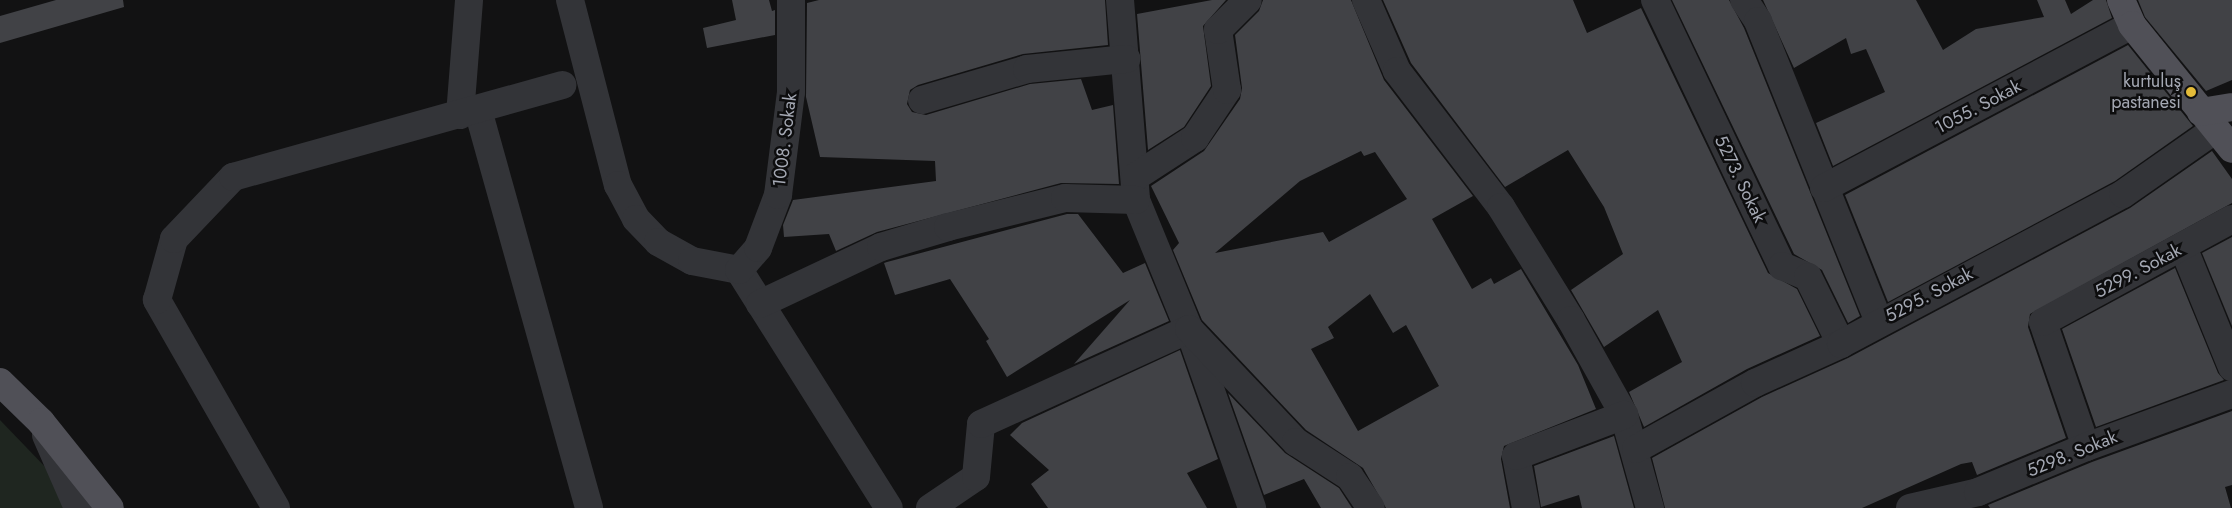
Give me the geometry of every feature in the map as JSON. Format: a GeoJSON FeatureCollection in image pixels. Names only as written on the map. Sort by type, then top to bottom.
{"type":"FeatureCollection","features":[{"type":"Feature","properties":{"kind":"main road"},"geometry":{"type":"LineString","coordinates":[[2121,0],[2132,25],[2216,130],[2232,107]]}},
{"type":"Feature","properties":{"kind":"main road"},"geometry":{"type":"LineString","coordinates":[[0,382],[41,422],[110,508]]}},
{"type":"Feature","properties":{"kind":"main road"},"geometry":{"type":"LineString","coordinates":[[41,422],[88,508]]}},
{"type":"Feature","properties":{"kind":"street"},"geometry":{"type":"LineString","coordinates":[[469,0],[469,113],[589,508]]}},
{"type":"Feature","properties":{"kind":"street"},"geometry":{"type":"LineString","coordinates":[[570,0],[618,185],[636,219],[658,242],[692,261],[739,270],[888,508]]}},
{"type":"Feature","properties":{"kind":"street","name":"1008. Sokak"},"geometry":{"type":"LineString","coordinates":[[739,270],[758,248],[778,195],[792,92],[792,0]]}},
{"type":"Feature","properties":{"kind":"street"},"geometry":{"type":"LineString","coordinates":[[1120,0],[1136,188],[1252,508]]}},
{"type":"Feature","properties":{"kind":"street"},"geometry":{"type":"LineString","coordinates":[[760,304],[882,247],[948,227],[1065,198],[1136,188],[1195,138],[1227,90],[1218,30],[1248,0]]}},
{"type":"Feature","properties":{"kind":"street"},"geometry":{"type":"LineString","coordinates":[[1366,0],[1397,71],[1501,207],[1572,320],[1624,416],[1636,449],[1650,508]]}},
{"type":"Feature","properties":{"kind":"street","name":"5273. Sokak"},"geometry":{"type":"LineString","coordinates":[[1655,0],[1782,266],[1808,277],[1841,344]]}},
{"type":"Feature","properties":{"kind":"street"},"geometry":{"type":"LineString","coordinates":[[1744,0],[1758,21],[1879,322]]}},
{"type":"Feature","properties":{"kind":"street","name":"1055. Sokak"},"geometry":{"type":"LineString","coordinates":[[1824,188],[2132,25]]}},
{"type":"Feature","properties":{"kind":"street"},"geometry":{"type":"LineString","coordinates":[[922,100],[1028,69],[1126,59]]}},
{"type":"Feature","properties":{"kind":"street"},"geometry":{"type":"LineString","coordinates":[[276,508],[156,300],[174,239],[233,176],[469,113],[562,85]]}},
{"type":"Feature","properties":{"kind":"street","name":"5295. Sokak"},"geometry":{"type":"LineString","coordinates":[[1636,449],[1755,382],[1841,344],[1879,322],[2123,194],[2216,130]]}},
{"type":"Feature","properties":{"kind":"street","name":"5299. Sokak"},"geometry":{"type":"LineString","coordinates":[[2086,446],[2043,322],[2183,248],[2232,219]]}},
{"type":"Feature","properties":{"kind":"street"},"geometry":{"type":"LineString","coordinates":[[2183,248],[2232,367]]}},
{"type":"Feature","properties":{"kind":"street"},"geometry":{"type":"LineString","coordinates":[[930,508],[976,477],[981,424],[1188,329]]}},
{"type":"Feature","properties":{"kind":"street"},"geometry":{"type":"LineString","coordinates":[[1188,329],[1296,442],[1350,477],[1371,508]]}},
{"type":"Feature","properties":{"kind":"street","name":"5298. Sokak"},"geometry":{"type":"LineString","coordinates":[[1910,508],[1979,500],[2086,446],[2232,394]]}},
{"type":"Feature","properties":{"kind":"street"},"geometry":{"type":"LineString","coordinates":[[1526,508],[1516,456],[1624,416]]}},
{"type":"Feature","properties":{"kind":"street"},"geometry":{"type":"LineString","coordinates":[[41,422],[78,508]]}},
{"type":"Feature","properties":{"kind":"shaded area"},"geometry":{"type":"Polygon","coordinates":[[[0,420],[51,473],[65,508],[0,508],[0,420]]]}},
{"type":"Feature","properties":{"kind":"building"},"geometry":{"type":"Polygon","coordinates":[[[56,0],[123,0],[124,7],[0,43],[0,16],[56,0]]]}},
{"type":"Feature","properties":{"kind":"building"},"geometry":{"type":"Polygon","coordinates":[[[732,0],[769,0],[772,11],[775,10],[775,35],[707,48],[703,28],[736,20],[732,0]]]}},
{"type":"Feature","properties":{"kind":"building"},"geometry":{"type":"Polygon","coordinates":[[[819,0],[1105,0],[1108,45],[1023,54],[918,85],[910,90],[907,104],[912,112],[926,115],[1030,84],[1081,79],[1092,110],[1113,105],[1119,184],[1061,183],[877,232],[836,251],[829,234],[784,237],[783,225],[793,200],[936,181],[935,161],[820,157],[806,97],[807,3],[819,0]]]}},
{"type":"Feature","properties":{"kind":"building"},"geometry":{"type":"Polygon","coordinates":[[[1212,0],[1226,0],[1203,26],[1211,86],[1184,127],[1148,150],[1137,14],[1212,0]]]}},
{"type":"Feature","properties":{"kind":"building"},"geometry":{"type":"Polygon","coordinates":[[[1263,0],[1351,0],[1384,80],[1473,196],[1432,219],[1472,289],[1491,278],[1494,284],[1521,269],[1578,365],[1596,409],[1504,446],[1501,459],[1510,508],[1386,508],[1363,468],[1306,430],[1202,320],[1173,250],[1179,243],[1151,186],[1204,151],[1240,99],[1242,88],[1235,35],[1259,11],[1263,0]],[[1361,151],[1300,181],[1215,253],[1323,232],[1329,242],[1407,199],[1375,152],[1364,156],[1361,151]],[[1370,294],[1328,327],[1334,338],[1311,349],[1358,431],[1439,386],[1406,325],[1393,333],[1370,294]]]}},
{"type":"Feature","properties":{"kind":"building"},"geometry":{"type":"Polygon","coordinates":[[[1383,0],[1573,0],[1587,33],[1641,8],[1768,273],[1797,289],[1820,336],[1747,369],[1644,427],[1629,392],[1682,362],[1658,310],[1604,347],[1571,290],[1623,254],[1604,207],[1568,150],[1505,187],[1411,63],[1383,0]]]}},
{"type":"Feature","properties":{"kind":"building"},"geometry":{"type":"Polygon","coordinates":[[[1672,0],[1729,0],[1744,28],[1860,316],[1848,323],[1822,270],[1794,254],[1672,0]]]}},
{"type":"Feature","properties":{"kind":"building"},"geometry":{"type":"Polygon","coordinates":[[[1763,0],[1916,0],[1943,50],[1976,29],[2044,17],[2037,0],[2065,0],[2071,14],[2093,0],[2106,0],[2112,18],[1833,166],[1816,123],[1885,92],[1866,49],[1851,54],[1846,38],[1794,68],[1763,0]]]}},
{"type":"Feature","properties":{"kind":"building"},"geometry":{"type":"Polygon","coordinates":[[[2138,0],[2232,0],[2232,80],[2206,91],[2145,17],[2138,0]]]}},
{"type":"Feature","properties":{"kind":"building"},"geometry":{"type":"Polygon","coordinates":[[[2128,45],[2193,126],[2115,181],[1888,302],[1845,195],[2128,45]]]}},
{"type":"Feature","properties":{"kind":"building"},"geometry":{"type":"Polygon","coordinates":[[[2212,151],[2232,179],[2232,203],[2030,314],[2028,327],[2066,438],[1977,475],[1972,462],[1961,464],[1862,508],[1665,508],[1652,458],[1762,397],[1848,358],[2130,208],[2212,151]]]}},
{"type":"Feature","properties":{"kind":"building"},"geometry":{"type":"Polygon","coordinates":[[[1067,214],[1078,214],[1123,273],[1145,263],[1169,321],[1074,364],[1130,300],[1007,377],[986,341],[989,339],[950,279],[895,295],[884,263],[1067,214]]]}},
{"type":"Feature","properties":{"kind":"building"},"geometry":{"type":"Polygon","coordinates":[[[2232,237],[2232,326],[2202,253],[2232,237]]]}},
{"type":"Feature","properties":{"kind":"building"},"geometry":{"type":"Polygon","coordinates":[[[2175,268],[2218,373],[2224,380],[2096,427],[2062,329],[2175,268]]]}},
{"type":"Feature","properties":{"kind":"building"},"geometry":{"type":"Polygon","coordinates":[[[1180,350],[1218,459],[1187,473],[1207,508],[1048,508],[1031,484],[1049,470],[1010,435],[1022,423],[1180,350]]]}},
{"type":"Feature","properties":{"kind":"building"},"geometry":{"type":"Polygon","coordinates":[[[1228,393],[1285,453],[1339,488],[1352,508],[1321,508],[1304,479],[1264,495],[1228,393]]]}},
{"type":"Feature","properties":{"kind":"building"},"geometry":{"type":"Polygon","coordinates":[[[2232,411],[2232,485],[2225,487],[2231,508],[1990,508],[1988,505],[2092,462],[2232,411]]]}},
{"type":"Feature","properties":{"kind":"building"},"geometry":{"type":"Polygon","coordinates":[[[1614,436],[1634,508],[1582,508],[1579,495],[1541,507],[1534,466],[1614,436]]]}},
{"type":"Feature","properties":{"kind":"place","name":"kurtuluş pastanesi"},"geometry":{"type":"Point","coordinates":[2191,92]}}]}
